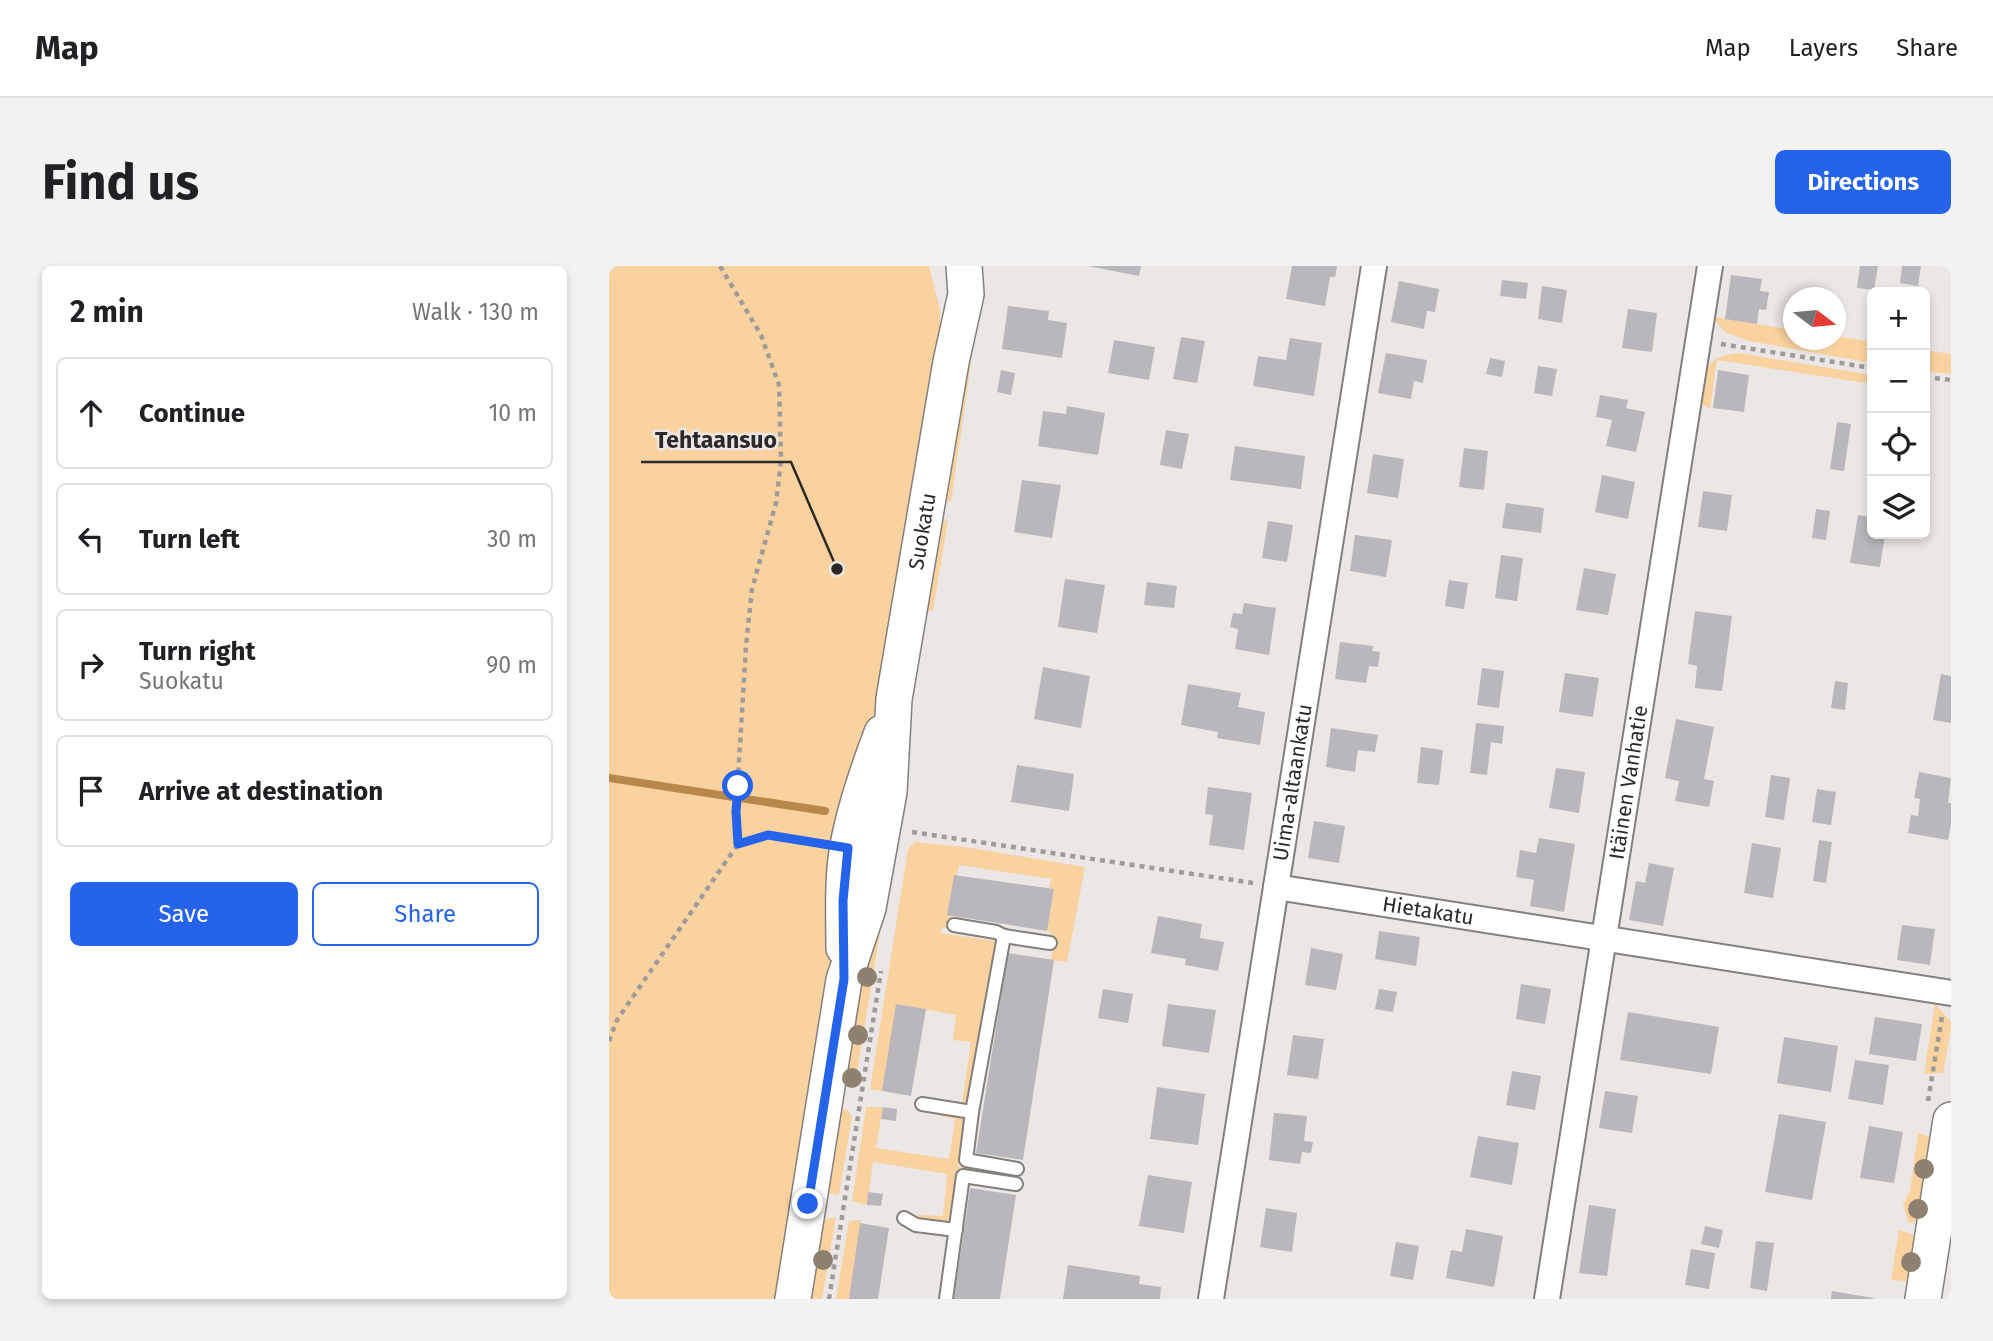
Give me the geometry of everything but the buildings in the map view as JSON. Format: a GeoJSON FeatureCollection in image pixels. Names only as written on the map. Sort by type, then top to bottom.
{"type":"FeatureCollection","features":[{"type":"Feature","properties":{"kind":"street","name":"Suokatu"},"geometry":{"type":"LineString","coordinates":[[940,266],[946,295],[951,362]]}},
{"type":"Feature","properties":{"kind":"street","name":"Suokatu"},"geometry":{"type":"LineString","coordinates":[[793,1299],[844,979],[867,908],[879,853],[889,792],[894,699],[951,362],[966,295],[964,266]]}},
{"type":"Feature","properties":{"kind":"street","name":"Uima-altaankatu"},"geometry":{"type":"LineString","coordinates":[[1211,1299],[1374,266]]}},
{"type":"Feature","properties":{"kind":"street","name":"Itäinen Vanhatie"},"geometry":{"type":"LineString","coordinates":[[1547,1299],[1710,266]]}},
{"type":"Feature","properties":{"kind":"street","name":"Suokatu"},"geometry":{"type":"LineString","coordinates":[[844,979],[843,901],[848,848],[862,786],[894,699]]}},
{"type":"Feature","properties":{"kind":"street","name":"Hietakatu"},"geometry":{"type":"LineString","coordinates":[[1276,887],[1951,993]]}},
{"type":"Feature","properties":{"kind":"street"},"geometry":{"type":"LineString","coordinates":[[1923,1299],[1951,1120]]}},
{"type":"Feature","properties":{"kind":"lane"},"geometry":{"type":"LineString","coordinates":[[954,925],[1050,943]]}},
{"type":"Feature","properties":{"kind":"lane"},"geometry":{"type":"LineString","coordinates":[[1004,936],[972,1111],[966,1160],[1017,1169]]}},
{"type":"Feature","properties":{"kind":"lane"},"geometry":{"type":"LineString","coordinates":[[922,1104],[972,1111]]}},
{"type":"Feature","properties":{"kind":"lane"},"geometry":{"type":"LineString","coordinates":[[946,1299],[963,1177],[1016,1184]]}},
{"type":"Feature","properties":{"kind":"lane"},"geometry":{"type":"LineString","coordinates":[[904,1218],[916,1225],[956,1230]]}},
{"type":"Feature","properties":{"kind":"path"},"geometry":{"type":"LineString","coordinates":[[609,1041],[617,1020],[738,844],[736,812],[752,589],[776,503],[782,460],[779,385],[761,335],[720,266]]}},
{"type":"Feature","properties":{"kind":"path"},"geometry":{"type":"LineString","coordinates":[[1699,341],[1867,367]]}},
{"type":"Feature","properties":{"kind":"path"},"geometry":{"type":"LineString","coordinates":[[1930,378],[1951,380]]}},
{"type":"Feature","properties":{"kind":"path"},"geometry":{"type":"LineString","coordinates":[[904,831],[1276,887]]}},
{"type":"Feature","properties":{"kind":"path"},"geometry":{"type":"LineString","coordinates":[[738,844],[768,835],[848,848]]}},
{"type":"Feature","properties":{"kind":"shaded area"},"geometry":{"type":"Polygon","coordinates":[[[609,266],[929,266],[940,309],[940,333],[887,673],[854,778],[835,883],[831,968],[778,1299],[609,1299],[609,266]]]}},
{"type":"Feature","properties":{"kind":"shaded area"},"geometry":{"type":"Polygon","coordinates":[[[1715,317],[1783,328],[1783,347],[1749,341],[1725,332],[1715,321],[1715,317]]]}},
{"type":"Feature","properties":{"kind":"shaded area"},"geometry":{"type":"Polygon","coordinates":[[[1846,338],[1867,341],[1867,362],[1799,350],[1846,350],[1846,338]]]}},
{"type":"Feature","properties":{"kind":"shaded area"},"geometry":{"type":"Polygon","coordinates":[[[1930,351],[1951,354],[1951,374],[1930,372],[1930,351]]]}},
{"type":"Feature","properties":{"kind":"shaded area"},"geometry":{"type":"Polygon","coordinates":[[[1738,353],[1867,374],[1867,383],[1717,360],[1710,409],[1702,404],[1708,368],[1717,358],[1738,353]]]}},
{"type":"Feature","properties":{"kind":"shaded area"},"geometry":{"type":"Polygon","coordinates":[[[971,363],[951,502],[943,500],[965,364],[971,363]]]}},
{"type":"Feature","properties":{"kind":"shaded area"},"geometry":{"type":"Polygon","coordinates":[[[948,520],[933,611],[926,610],[939,522],[948,520]]]}},
{"type":"Feature","properties":{"kind":"shaded area"},"geometry":{"type":"Polygon","coordinates":[[[915,842],[965,847],[1085,867],[1067,962],[1051,960],[1054,938],[1047,931],[1054,890],[1049,889],[1051,879],[959,865],[957,876],[954,876],[947,914],[952,915],[949,929],[942,927],[941,933],[995,941],[970,1095],[967,1102],[962,1103],[971,1042],[953,1040],[956,1015],[897,1004],[882,1091],[870,1089],[908,849],[915,842]]]}},
{"type":"Feature","properties":{"kind":"shaded area"},"geometry":{"type":"Polygon","coordinates":[[[891,866],[855,1085],[842,1084],[861,959],[891,866]]]}},
{"type":"Feature","properties":{"kind":"shaded area"},"geometry":{"type":"Polygon","coordinates":[[[1935,1004],[1951,1022],[1951,1029],[1943,1073],[1924,1074],[1935,1004]]]}},
{"type":"Feature","properties":{"kind":"shaded area"},"geometry":{"type":"Polygon","coordinates":[[[866,1107],[883,1107],[876,1148],[949,1159],[955,1119],[933,1114],[961,1116],[966,1119],[958,1167],[1017,1175],[1017,1179],[958,1170],[949,1221],[917,1218],[918,1215],[943,1216],[947,1174],[873,1162],[867,1205],[852,1201],[866,1107]]]}},
{"type":"Feature","properties":{"kind":"shaded area"},"geometry":{"type":"Polygon","coordinates":[[[847,1109],[852,1116],[839,1195],[826,1193],[837,1111],[847,1109]]]}},
{"type":"Feature","properties":{"kind":"shaded area"},"geometry":{"type":"Polygon","coordinates":[[[1918,1133],[1933,1138],[1920,1223],[1908,1222],[1903,1205],[1910,1191],[1918,1133]]]}},
{"type":"Feature","properties":{"kind":"shaded area"},"geometry":{"type":"Polygon","coordinates":[[[836,1217],[822,1299],[808,1299],[821,1220],[836,1217]]]}},
{"type":"Feature","properties":{"kind":"shaded area"},"geometry":{"type":"Polygon","coordinates":[[[861,1220],[849,1299],[836,1299],[849,1221],[861,1220]]]}},
{"type":"Feature","properties":{"kind":"shaded area"},"geometry":{"type":"Polygon","coordinates":[[[1899,1230],[1918,1236],[1912,1279],[1907,1281],[1891,1280],[1899,1230]]]}},
{"type":"Feature","properties":{"kind":"waterway"},"geometry":{"type":"LineString","coordinates":[[609,778],[825,811]]}},
{"type":"Feature","properties":{"kind":"place","name":"Tehtaansuo"},"geometry":{"type":"Point","coordinates":[837,569]}},
{"type":"Feature","properties":{"kind":"route"},"geometry":{"type":"LineString","coordinates":[[738,786],[738,844],[768,835],[848,848],[843,901],[844,979],[808,1204]]}}]}
